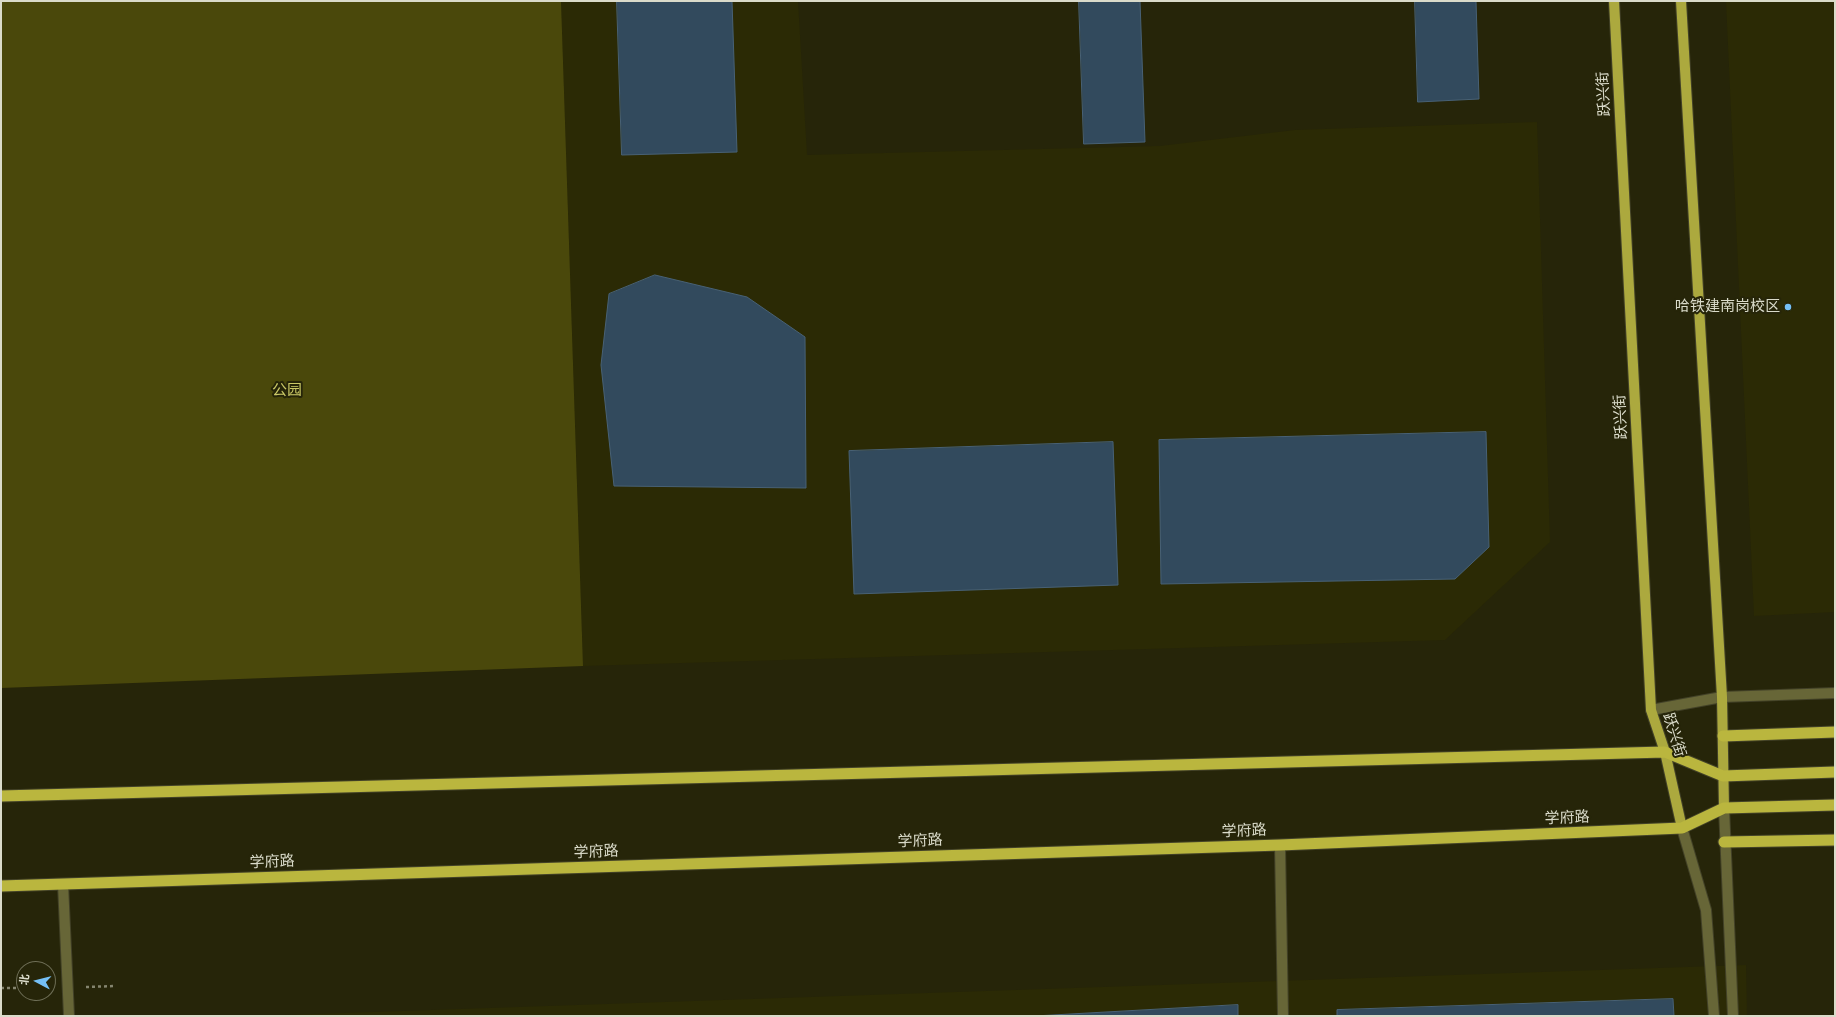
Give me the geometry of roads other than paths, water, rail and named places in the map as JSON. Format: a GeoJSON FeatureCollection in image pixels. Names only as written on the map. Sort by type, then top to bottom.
{"type":"FeatureCollection","features":[{"type":"Feature","properties":{"kind":"highway"},"geometry":{"type":"LineString","coordinates":[[1722,736],[1835,732]]}},
{"type":"Feature","properties":{"kind":"highway"},"geometry":{"type":"LineString","coordinates":[[1,796],[1665,752],[1723,776],[1835,772]]}},
{"type":"Feature","properties":{"kind":"highway","name":"学府路"},"geometry":{"type":"LineString","coordinates":[[1,886],[1280,845],[1682,828],[1724,808],[1835,805]]}},
{"type":"Feature","properties":{"kind":"highway"},"geometry":{"type":"LineString","coordinates":[[1724,842],[1835,840]]}},
{"type":"Feature","properties":{"kind":"main road","name":"跃兴街"},"geometry":{"type":"LineString","coordinates":[[1614,1],[1651,710],[1665,752],[1682,828]]}},
{"type":"Feature","properties":{"kind":"main road"},"geometry":{"type":"LineString","coordinates":[[1681,1],[1722,697],[1724,808]]}},
{"type":"Feature","properties":{"kind":"lane"},"geometry":{"type":"LineString","coordinates":[[1651,710],[1722,697],[1835,693]]}},
{"type":"Feature","properties":{"kind":"lane"},"geometry":{"type":"LineString","coordinates":[[1724,808],[1724,842],[1733,1016]]}},
{"type":"Feature","properties":{"kind":"lane"},"geometry":{"type":"LineString","coordinates":[[1682,828],[1706,910],[1714,1016]]}},
{"type":"Feature","properties":{"kind":"lane"},"geometry":{"type":"LineString","coordinates":[[1280,845],[1283,1016]]}},
{"type":"Feature","properties":{"kind":"lane"},"geometry":{"type":"LineString","coordinates":[[63,884],[69,1016]]}},
{"type":"Feature","properties":{"kind":"place","name":"哈铁建南岗校区"},"geometry":{"type":"Point","coordinates":[1788,307]}},
{"type":"Feature","properties":{"kind":"park label","name":"公园"},"geometry":{"type":"Point","coordinates":[287,391]}}]}
